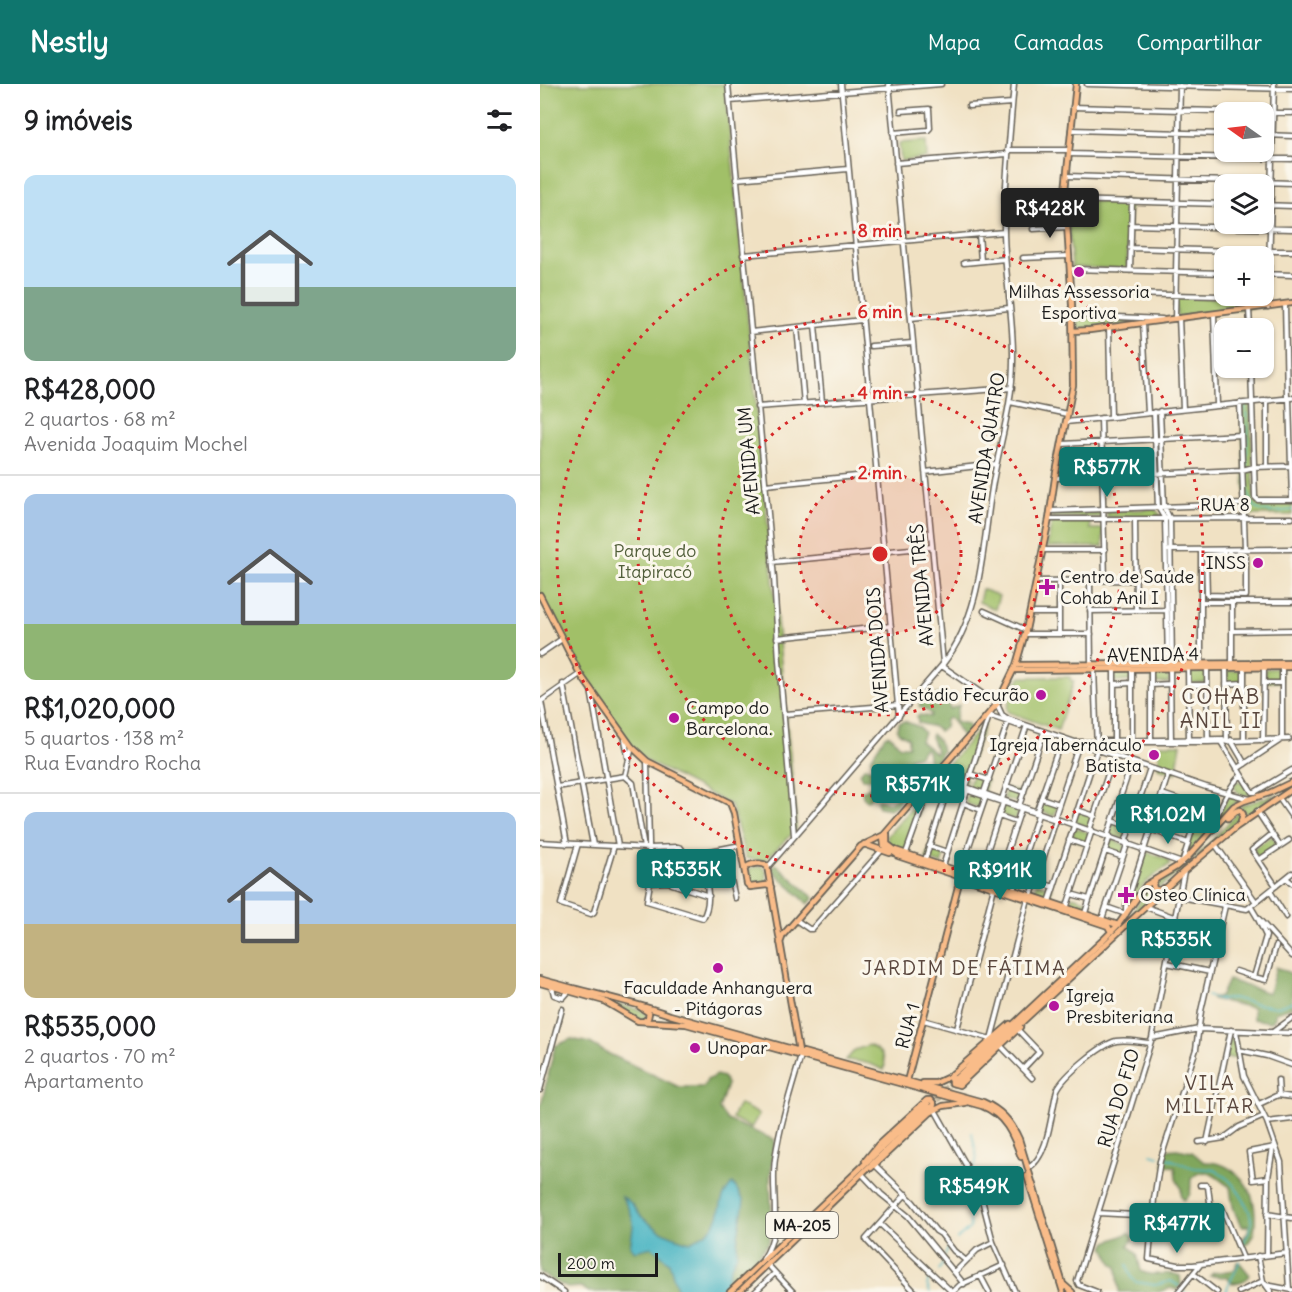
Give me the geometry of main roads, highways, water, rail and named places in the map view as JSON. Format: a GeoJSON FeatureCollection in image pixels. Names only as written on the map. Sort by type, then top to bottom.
{"type":"FeatureCollection","features":[{"type":"Feature","properties":{"kind":"main road"},"geometry":{"type":"LineString","coordinates":[[781,934],[864,844],[873,842],[886,832],[998,705],[1015,668],[1037,580],[1073,379],[1073,315],[1065,200],[1076,84]]}},
{"type":"Feature","properties":{"kind":"main road"},"geometry":{"type":"LineString","coordinates":[[1073,334],[1109,327],[1292,303]]}},
{"type":"Feature","properties":{"kind":"main road"},"geometry":{"type":"LineString","coordinates":[[540,595],[580,674],[626,740],[647,760],[730,803],[748,886],[769,885]]}},
{"type":"Feature","properties":{"kind":"main road","name":"AVENIDA 4"},"geometry":{"type":"LineString","coordinates":[[1015,668],[1093,666],[1207,668],[1232,663],[1264,667],[1291,665]]}},
{"type":"Feature","properties":{"kind":"main road","name":"AVENIDA 4"},"geometry":{"type":"LineString","coordinates":[[1114,667],[1151,669],[1201,664],[1244,668],[1253,665],[1291,665]]}},
{"type":"Feature","properties":{"kind":"main road"},"geometry":{"type":"LineString","coordinates":[[932,780],[988,716]]}},
{"type":"Feature","properties":{"kind":"main road"},"geometry":{"type":"LineString","coordinates":[[1212,832],[1234,806],[1269,794],[1292,782]]}},
{"type":"Feature","properties":{"kind":"main road"},"geometry":{"type":"LineString","coordinates":[[1169,871],[1155,880],[1154,889],[1161,890],[1257,811],[1292,789]]}},
{"type":"Feature","properties":{"kind":"main road"},"geometry":{"type":"LineString","coordinates":[[956,1070],[951,1077],[952,1083],[957,1086],[959,1080],[1026,1012],[1118,925],[1146,885],[1182,863],[1212,832],[1234,812],[1240,810],[1243,817],[1235,828]]}},
{"type":"Feature","properties":{"kind":"main road"},"geometry":{"type":"LineString","coordinates":[[886,832],[882,841],[885,847],[902,856],[925,860],[1012,892],[1049,902],[1108,926],[1111,932]]}},
{"type":"Feature","properties":{"kind":"main road"},"geometry":{"type":"LineString","coordinates":[[864,844],[961,874]]}},
{"type":"Feature","properties":{"kind":"main road"},"geometry":{"type":"LineString","coordinates":[[738,847],[746,860],[765,866],[781,934],[780,943],[800,1054]]}},
{"type":"Feature","properties":{"kind":"main road"},"geometry":{"type":"LineString","coordinates":[[744,870],[747,865],[757,864]]}},
{"type":"Feature","properties":{"kind":"main road","name":"RUA 1"},"geometry":{"type":"LineString","coordinates":[[907,1081],[961,874]]}},
{"type":"Feature","properties":{"kind":"main road"},"geometry":{"type":"LineString","coordinates":[[959,1080],[1037,1010],[1176,878]]}},
{"type":"Feature","properties":{"kind":"main road"},"geometry":{"type":"LineString","coordinates":[[1030,897],[1118,925]]}},
{"type":"Feature","properties":{"kind":"main road"},"geometry":{"type":"LineString","coordinates":[[540,981],[552,987],[564,1000],[607,1002],[641,1022],[686,1024],[800,1054],[907,1081],[989,1105],[1006,1117],[1016,1134],[1063,1282],[1070,1291],[1063,1292],[1012,1134],[1005,1122],[994,1112],[970,1102],[800,1054],[642,1005],[540,981]]}},
{"type":"Feature","properties":{"kind":"main road"},"geometry":{"type":"LineString","coordinates":[[623,1001],[647,1011],[648,1019],[641,1022]]}},
{"type":"Feature","properties":{"kind":"main road"},"geometry":{"type":"LineString","coordinates":[[959,1080],[1001,1046],[1037,1010]]}},
{"type":"Feature","properties":{"kind":"main road"},"geometry":{"type":"LineString","coordinates":[[907,1081],[936,1083],[946,1079],[1026,1012]]}},
{"type":"Feature","properties":{"kind":"main road"},"geometry":{"type":"LineString","coordinates":[[959,1080],[964,1097]]}},
{"type":"Feature","properties":{"kind":"main road"},"geometry":{"type":"LineString","coordinates":[[916,1088],[923,1096],[921,1105]]}},
{"type":"Feature","properties":{"kind":"main road"},"geometry":{"type":"LineString","coordinates":[[927,1100],[932,1101],[935,1107],[931,1108],[856,1177],[874,1148],[927,1100]]}},
{"type":"Feature","properties":{"kind":"main road"},"geometry":{"type":"LineString","coordinates":[[856,1177],[863,1175],[874,1165],[931,1108],[970,1102]]}},
{"type":"Feature","properties":{"kind":"main road","name":"MA-205"},"geometry":{"type":"LineString","coordinates":[[740,1292],[856,1177]]}},
{"type":"Feature","properties":{"kind":"main road","name":"MA-205"},"geometry":{"type":"LineString","coordinates":[[730,1292],[856,1177]]}},
{"type":"Feature","properties":{"kind":"water"},"geometry":{"type":"Polygon","coordinates":[[[733,1183],[744,1201],[737,1254],[725,1287],[721,1292],[678,1292],[669,1262],[652,1247],[635,1251],[630,1246],[633,1220],[622,1197],[656,1228],[690,1242],[712,1228],[723,1198],[733,1183]]]}},
{"type":"Feature","properties":{"kind":"waterway"},"geometry":{"type":"LineString","coordinates":[[1245,405],[1248,428],[1247,482],[1251,502],[1263,511],[1292,510]]}},
{"type":"Feature","properties":{"kind":"waterway"},"geometry":{"type":"LineString","coordinates":[[1207,996],[1221,1000],[1233,998],[1277,1007],[1292,1002]]}},
{"type":"Feature","properties":{"kind":"waterway"},"geometry":{"type":"LineString","coordinates":[[957,1239],[970,1228],[969,1214],[960,1192],[961,1184],[971,1172],[976,1160],[972,1133]]}},
{"type":"Feature","properties":{"kind":"waterway"},"geometry":{"type":"LineString","coordinates":[[1151,1154],[1159,1156]]}},
{"type":"Feature","properties":{"kind":"waterway"},"geometry":{"type":"LineString","coordinates":[[1164,1157],[1191,1167],[1214,1170],[1234,1185],[1245,1202],[1251,1219],[1251,1226],[1242,1248]]}},
{"type":"Feature","properties":{"kind":"waterway"},"geometry":{"type":"LineString","coordinates":[[945,1256],[948,1248]]}},
{"type":"Feature","properties":{"kind":"waterway"},"geometry":{"type":"LineString","coordinates":[[1226,1292],[1239,1261]]}},
{"type":"Feature","properties":{"kind":"waterway"},"geometry":{"type":"LineString","coordinates":[[939,1270],[943,1263]]}},
{"type":"Feature","properties":{"kind":"waterway"},"geometry":{"type":"LineString","coordinates":[[1127,1265],[1136,1282],[1155,1285],[1171,1281],[1179,1286]]}},
{"type":"Feature","properties":{"kind":"waterway"},"geometry":{"type":"LineString","coordinates":[[929,1279],[927,1285],[930,1292]]}},
{"type":"Feature","properties":{"kind":"tunnel"},"geometry":{"type":"LineString","coordinates":[[929,1103],[953,1080]]}},
{"type":"Feature","properties":{"kind":"tunnel"},"geometry":{"type":"LineString","coordinates":[[933,1105],[957,1082]]}},
{"type":"Feature","properties":{"kind":"place","name":"Milhas Assessoria Esportiva"},"geometry":{"type":"Point","coordinates":[1079,272]}},
{"type":"Feature","properties":{"kind":"place","name":"INSS"},"geometry":{"type":"Point","coordinates":[1258,563]}},
{"type":"Feature","properties":{"kind":"place","name":"Centro de Saúde Cohab Anil I"},"geometry":{"type":"Point","coordinates":[1047,587]}},
{"type":"Feature","properties":{"kind":"place","name":"Estádio Fecurão"},"geometry":{"type":"Point","coordinates":[1041,695]}},
{"type":"Feature","properties":{"kind":"place","name":"Campo do Barcelona."},"geometry":{"type":"Point","coordinates":[674,718]}},
{"type":"Feature","properties":{"kind":"place","name":"Igreja Tabernáculo Batista"},"geometry":{"type":"Point","coordinates":[1154,755]}},
{"type":"Feature","properties":{"kind":"place","name":"Osteo Clínica"},"geometry":{"type":"Point","coordinates":[1126,895]}},
{"type":"Feature","properties":{"kind":"place","name":"Faculdade Anhanguera - Pitágoras"},"geometry":{"type":"Point","coordinates":[718,968]}},
{"type":"Feature","properties":{"kind":"place","name":"Igreja Presbiteriana"},"geometry":{"type":"Point","coordinates":[1054,1006]}},
{"type":"Feature","properties":{"kind":"place","name":"Unopar"},"geometry":{"type":"Point","coordinates":[695,1048]}},
{"type":"Feature","properties":{"kind":"district","name":"COHAB ANIL II"},"geometry":{"type":"Point","coordinates":[1221,709]}},
{"type":"Feature","properties":{"kind":"district","name":"JARDIM DE FÁTIMA"},"geometry":{"type":"Point","coordinates":[964,968]}},
{"type":"Feature","properties":{"kind":"district","name":"VILA MILITAR"},"geometry":{"type":"Point","coordinates":[1210,1094]}},
{"type":"Feature","properties":{"kind":"park label","name":"Parque do Itapiracó"},"geometry":{"type":"Point","coordinates":[655,561]}}]}
